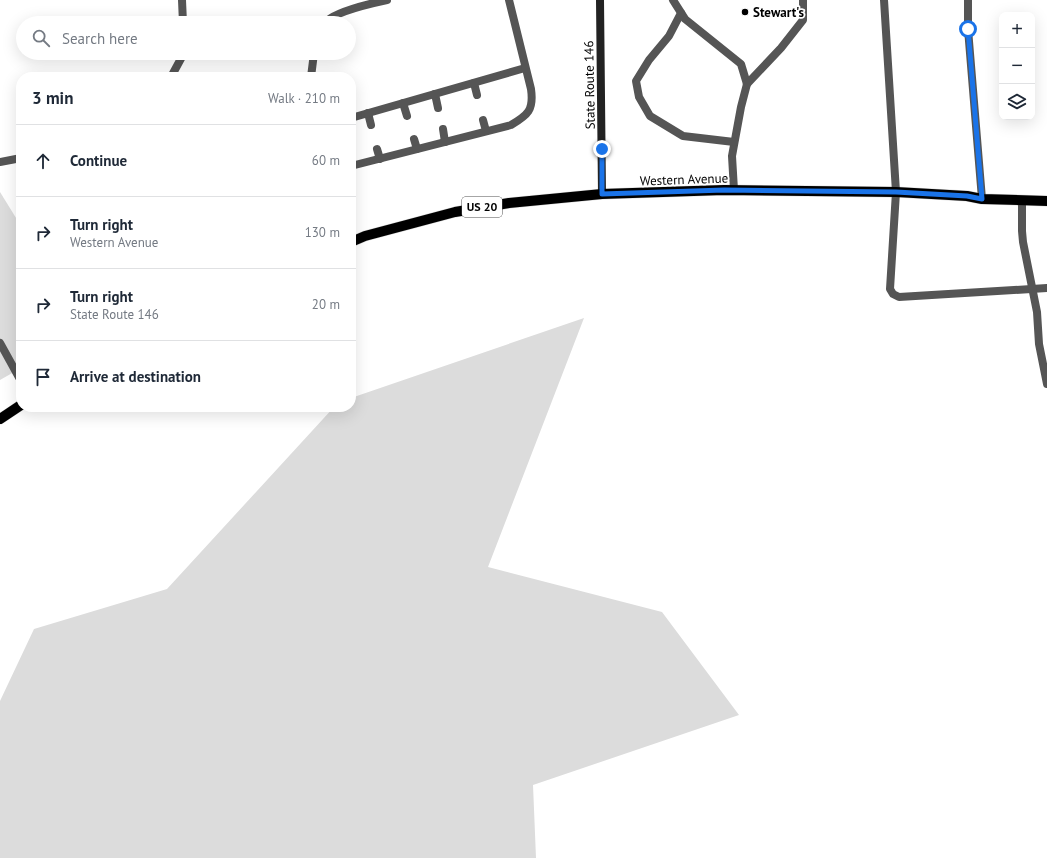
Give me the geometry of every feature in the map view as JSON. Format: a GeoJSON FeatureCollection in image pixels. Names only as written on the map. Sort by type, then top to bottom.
{"type":"FeatureCollection","features":[{"type":"Feature","properties":{"kind":"main road","name":"State Route 146"},"geometry":{"type":"LineString","coordinates":[[600,0],[602,194]]}},
{"type":"Feature","properties":{"kind":"main road","name":"Western Avenue"},"geometry":{"type":"LineString","coordinates":[[356,239],[455,212],[509,203],[602,194],[734,190],[896,192],[967,196],[982,199],[1047,201]]}},
{"type":"Feature","properties":{"kind":"main road"},"geometry":{"type":"LineString","coordinates":[[0,419],[16,408]]}},
{"type":"Feature","properties":{"kind":"lane"},"geometry":{"type":"LineString","coordinates":[[182,0],[183,16]]}},
{"type":"Feature","properties":{"kind":"lane"},"geometry":{"type":"LineString","coordinates":[[335,16],[352,9],[388,0]]}},
{"type":"Feature","properties":{"kind":"lane"},"geometry":{"type":"LineString","coordinates":[[356,165],[511,125],[524,117],[530,109],[532,100],[531,89],[509,0]]}},
{"type":"Feature","properties":{"kind":"lane"},"geometry":{"type":"LineString","coordinates":[[673,0],[685,19],[741,64],[747,84]]}},
{"type":"Feature","properties":{"kind":"lane"},"geometry":{"type":"LineString","coordinates":[[734,190],[732,156],[747,84],[781,48],[803,20],[804,0]]}},
{"type":"Feature","properties":{"kind":"lane"},"geometry":{"type":"LineString","coordinates":[[884,0],[896,192],[890,289],[893,294],[899,297],[1047,288]]}},
{"type":"Feature","properties":{"kind":"lane"},"geometry":{"type":"LineString","coordinates":[[968,0],[968,29],[982,199]]}},
{"type":"Feature","properties":{"kind":"lane"},"geometry":{"type":"LineString","coordinates":[[681,13],[669,36],[649,60],[636,81],[639,97],[650,116],[683,136],[734,142]]}},
{"type":"Feature","properties":{"kind":"lane"},"geometry":{"type":"LineString","coordinates":[[173,72],[180,60]]}},
{"type":"Feature","properties":{"kind":"lane"},"geometry":{"type":"LineString","coordinates":[[311,72],[313,60]]}},
{"type":"Feature","properties":{"kind":"lane"},"geometry":{"type":"LineString","coordinates":[[356,117],[526,68]]}},
{"type":"Feature","properties":{"kind":"lane"},"geometry":{"type":"LineString","coordinates":[[474,83],[477,95]]}},
{"type":"Feature","properties":{"kind":"lane"},"geometry":{"type":"LineString","coordinates":[[435,94],[438,108]]}},
{"type":"Feature","properties":{"kind":"lane"},"geometry":{"type":"LineString","coordinates":[[403,103],[407,116]]}},
{"type":"Feature","properties":{"kind":"lane"},"geometry":{"type":"LineString","coordinates":[[368,113],[371,125]]}},
{"type":"Feature","properties":{"kind":"lane"},"geometry":{"type":"LineString","coordinates":[[483,120],[486,131]]}},
{"type":"Feature","properties":{"kind":"lane"},"geometry":{"type":"LineString","coordinates":[[443,129],[446,142]]}},
{"type":"Feature","properties":{"kind":"lane"},"geometry":{"type":"LineString","coordinates":[[414,139],[417,149]]}},
{"type":"Feature","properties":{"kind":"lane"},"geometry":{"type":"LineString","coordinates":[[377,149],[380,159]]}},
{"type":"Feature","properties":{"kind":"lane"},"geometry":{"type":"LineString","coordinates":[[0,162],[16,159]]}},
{"type":"Feature","properties":{"kind":"lane"},"geometry":{"type":"LineString","coordinates":[[1022,200],[1022,231],[1037,312],[1040,344],[1047,384]]}},
{"type":"Feature","properties":{"kind":"lane"},"geometry":{"type":"LineString","coordinates":[[0,343],[16,372]]}},
{"type":"Feature","properties":{"kind":"shaded area"},"geometry":{"type":"Polygon","coordinates":[[[0,192],[16,218],[16,371],[0,380],[0,192]]]}},
{"type":"Feature","properties":{"kind":"shaded area"},"geometry":{"type":"Polygon","coordinates":[[[584,318],[488,567],[662,612],[739,715],[533,785],[536,858],[0,858],[0,701],[34,629],[167,589],[329,412],[356,412],[356,396],[584,318]]]}},
{"type":"Feature","properties":{"kind":"place","name":"Stewart's"},"geometry":{"type":"Point","coordinates":[745,12]}},
{"type":"Feature","properties":{"kind":"route"},"geometry":{"type":"LineString","coordinates":[[602,149],[602,194],[724,190],[896,192],[967,196],[982,199],[968,29]]}}]}
